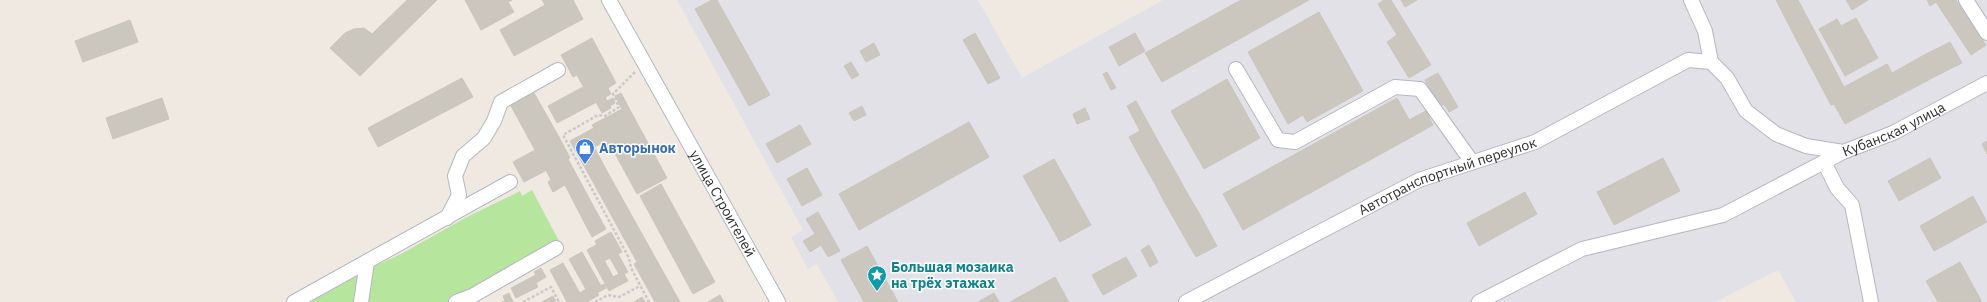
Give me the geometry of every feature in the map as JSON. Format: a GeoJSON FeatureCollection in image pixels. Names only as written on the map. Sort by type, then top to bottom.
{"type":"FeatureCollection","features":[{"type":"Feature","properties":{"kind":"street","name":"улица Строителей"},"geometry":{"type":"LineString","coordinates":[[609,0],[778,302]]}},
{"type":"Feature","properties":{"kind":"street"},"geometry":{"type":"LineString","coordinates":[[1691,0],[1705,31],[1710,62]]}},
{"type":"Feature","properties":{"kind":"street"},"geometry":{"type":"LineString","coordinates":[[1966,0],[1987,33]]}},
{"type":"Feature","properties":{"kind":"street","name":"Автотранспортный переулок"},"geometry":{"type":"LineString","coordinates":[[1186,302],[1419,180],[1535,142],[1688,60],[1710,62]]}},
{"type":"Feature","properties":{"kind":"street","name":"Кубанская улица"},"geometry":{"type":"LineString","coordinates":[[1710,62],[1726,78],[1746,111],[1776,134],[1806,146],[1843,152],[1893,133],[1987,83]]}},
{"type":"Feature","properties":{"kind":"street"},"geometry":{"type":"LineString","coordinates":[[1236,69],[1278,140],[1295,142],[1395,87],[1420,89],[1472,162]]}},
{"type":"Feature","properties":{"kind":"street"},"geometry":{"type":"LineString","coordinates":[[447,218],[459,195],[455,176],[463,156],[484,138],[494,121],[501,102],[558,70]]}},
{"type":"Feature","properties":{"kind":"street"},"geometry":{"type":"LineString","coordinates":[[1480,302],[1582,249],[1723,215],[1843,152]]}},
{"type":"Feature","properties":{"kind":"street"},"geometry":{"type":"LineString","coordinates":[[1824,162],[1837,188],[1852,205],[1871,302]]}},
{"type":"Feature","properties":{"kind":"street"},"geometry":{"type":"LineString","coordinates":[[294,302],[510,182]]}},
{"type":"Feature","properties":{"kind":"street"},"geometry":{"type":"LineString","coordinates":[[456,302],[472,296],[556,248]]}},
{"type":"Feature","properties":{"kind":"street"},"geometry":{"type":"LineString","coordinates":[[362,302],[367,262]]}},
{"type":"Feature","properties":{"kind":"path"},"geometry":{"type":"LineString","coordinates":[[640,57],[635,72],[613,94],[619,107],[604,116],[598,115],[563,134],[629,258],[631,268],[649,302]]}},
{"type":"Feature","properties":{"kind":"path"},"geometry":{"type":"LineString","coordinates":[[595,302],[608,296],[619,298],[640,286]]}},
{"type":"Feature","properties":{"kind":"path"},"geometry":{"type":"LineString","coordinates":[[523,302],[551,288],[559,302]]}},
{"type":"Feature","properties":{"kind":"shaded area"},"geometry":{"type":"Polygon","coordinates":[[[677,0],[978,0],[1022,78],[1163,0],[1987,0],[1987,302],[1796,302],[1778,270],[1715,302],[838,302],[817,264],[808,269],[791,237],[803,230],[677,0]]]}},
{"type":"Feature","properties":{"kind":"green space"},"geometry":{"type":"Polygon","coordinates":[[[532,190],[559,241],[487,282],[466,302],[306,302],[362,272],[401,254],[465,218],[520,191],[522,196],[532,190]]]}},
{"type":"Feature","properties":{"kind":"building"},"geometry":{"type":"Polygon","coordinates":[[[407,0],[437,0],[360,76],[330,48],[345,33],[354,29],[364,28],[372,34],[407,0]]]}},
{"type":"Feature","properties":{"kind":"building"},"geometry":{"type":"Polygon","coordinates":[[[465,0],[484,0],[496,22],[481,30],[465,0]]]}},
{"type":"Feature","properties":{"kind":"building"},"geometry":{"type":"Polygon","coordinates":[[[484,0],[512,0],[508,2],[514,12],[496,22],[484,0]]]}},
{"type":"Feature","properties":{"kind":"building"},"geometry":{"type":"Polygon","coordinates":[[[542,0],[573,0],[583,19],[514,56],[500,30],[545,5],[542,0]]]}},
{"type":"Feature","properties":{"kind":"building"},"geometry":{"type":"Polygon","coordinates":[[[712,0],[717,0],[770,95],[749,106],[695,9],[712,0]]]}},
{"type":"Feature","properties":{"kind":"building"},"geometry":{"type":"Polygon","coordinates":[[[1241,0],[1309,0],[1162,82],[1145,53],[1241,0]]]}},
{"type":"Feature","properties":{"kind":"building"},"geometry":{"type":"Polygon","coordinates":[[[1384,0],[1391,0],[1431,65],[1409,78],[1387,42],[1397,35],[1378,4],[1384,0]]]}},
{"type":"Feature","properties":{"kind":"building"},"geometry":{"type":"Polygon","coordinates":[[[1401,0],[1417,0],[1405,7],[1401,0]]]}},
{"type":"Feature","properties":{"kind":"building"},"geometry":{"type":"Polygon","coordinates":[[[1776,0],[1798,0],[1813,28],[1795,37],[1776,0]]]}},
{"type":"Feature","properties":{"kind":"building"},"geometry":{"type":"Polygon","coordinates":[[[1846,0],[1868,0],[1852,10],[1846,0]]]}},
{"type":"Feature","properties":{"kind":"building"},"geometry":{"type":"Polygon","coordinates":[[[1927,0],[1956,0],[1986,45],[1971,55],[1936,2],[1930,6],[1927,0]]]}},
{"type":"Feature","properties":{"kind":"building"},"geometry":{"type":"Polygon","coordinates":[[[1319,12],[1363,91],[1307,122],[1303,115],[1288,124],[1248,52],[1319,12]]]}},
{"type":"Feature","properties":{"kind":"building"},"geometry":{"type":"Polygon","coordinates":[[[1856,18],[1878,58],[1845,76],[1819,29],[1837,19],[1841,26],[1856,18]]]}},
{"type":"Feature","properties":{"kind":"building"},"geometry":{"type":"Polygon","coordinates":[[[130,20],[138,42],[83,62],[75,41],[130,20]]]}},
{"type":"Feature","properties":{"kind":"building"},"geometry":{"type":"Polygon","coordinates":[[[1813,28],[1844,87],[1887,64],[1892,73],[1926,54],[1938,75],[1845,124],[1834,104],[1831,105],[1795,37],[1813,28]]]}},
{"type":"Feature","properties":{"kind":"building"},"geometry":{"type":"Polygon","coordinates":[[[975,33],[1000,78],[988,84],[963,40],[975,33]]]}},
{"type":"Feature","properties":{"kind":"building"},"geometry":{"type":"Polygon","coordinates":[[[1135,33],[1145,51],[1119,66],[1109,47],[1135,33]]]}},
{"type":"Feature","properties":{"kind":"building"},"geometry":{"type":"Polygon","coordinates":[[[592,38],[616,83],[608,88],[611,94],[593,104],[577,75],[573,77],[561,55],[592,38]]]}},
{"type":"Feature","properties":{"kind":"building"},"geometry":{"type":"Polygon","coordinates":[[[1950,42],[1962,63],[1938,75],[1926,54],[1950,42]]]}},
{"type":"Feature","properties":{"kind":"building"},"geometry":{"type":"Polygon","coordinates":[[[874,43],[880,55],[866,62],[860,51],[874,43]]]}},
{"type":"Feature","properties":{"kind":"building"},"geometry":{"type":"Polygon","coordinates":[[[851,62],[859,75],[852,79],[844,66],[851,62]]]}},
{"type":"Feature","properties":{"kind":"building"},"geometry":{"type":"Polygon","coordinates":[[[1107,72],[1116,88],[1111,90],[1103,74],[1107,72]]]}},
{"type":"Feature","properties":{"kind":"building"},"geometry":{"type":"Polygon","coordinates":[[[1438,73],[1458,107],[1449,112],[1444,104],[1440,107],[1425,80],[1438,73]]]}},
{"type":"Feature","properties":{"kind":"building"},"geometry":{"type":"Polygon","coordinates":[[[462,78],[473,97],[378,147],[368,128],[462,78]]]}},
{"type":"Feature","properties":{"kind":"building"},"geometry":{"type":"Polygon","coordinates":[[[1227,79],[1260,138],[1204,169],[1171,111],[1227,79]]]}},
{"type":"Feature","properties":{"kind":"building"},"geometry":{"type":"Polygon","coordinates":[[[583,87],[593,104],[557,123],[548,106],[583,87]]]}},
{"type":"Feature","properties":{"kind":"building"},"geometry":{"type":"Polygon","coordinates":[[[534,93],[559,137],[535,150],[511,106],[534,93]]]}},
{"type":"Feature","properties":{"kind":"building"},"geometry":{"type":"Polygon","coordinates":[[[621,93],[637,123],[614,136],[618,143],[606,149],[592,125],[622,109],[615,96],[621,93]]]}},
{"type":"Feature","properties":{"kind":"building"},"geometry":{"type":"Polygon","coordinates":[[[605,97],[607,101],[613,98],[615,103],[610,106],[611,108],[602,113],[596,102],[605,97]]]}},
{"type":"Feature","properties":{"kind":"building"},"geometry":{"type":"Polygon","coordinates":[[[162,98],[169,119],[113,139],[106,118],[162,98]]]}},
{"type":"Feature","properties":{"kind":"building"},"geometry":{"type":"Polygon","coordinates":[[[1397,98],[1417,134],[1243,230],[1223,194],[1397,98]]]}},
{"type":"Feature","properties":{"kind":"building"},"geometry":{"type":"Polygon","coordinates":[[[1136,101],[1163,150],[1142,161],[1129,137],[1140,131],[1127,106],[1136,101]]]}},
{"type":"Feature","properties":{"kind":"building"},"geometry":{"type":"Polygon","coordinates":[[[862,106],[866,115],[854,121],[849,113],[862,106]]]}},
{"type":"Feature","properties":{"kind":"building"},"geometry":{"type":"Polygon","coordinates":[[[1085,108],[1090,119],[1077,124],[1073,114],[1085,108]]]}},
{"type":"Feature","properties":{"kind":"building"},"geometry":{"type":"Polygon","coordinates":[[[1426,111],[1433,125],[1417,134],[1409,120],[1426,111]]]}},
{"type":"Feature","properties":{"kind":"building"},"geometry":{"type":"Polygon","coordinates":[[[969,122],[989,157],[859,230],[839,194],[969,122]]]}},
{"type":"Feature","properties":{"kind":"building"},"geometry":{"type":"Polygon","coordinates":[[[637,123],[667,178],[637,194],[611,146],[618,143],[614,136],[637,123]]]}},
{"type":"Feature","properties":{"kind":"building"},"geometry":{"type":"Polygon","coordinates":[[[800,125],[811,144],[777,163],[766,144],[800,125]]]}},
{"type":"Feature","properties":{"kind":"building"},"geometry":{"type":"Polygon","coordinates":[[[594,128],[602,143],[594,147],[608,173],[593,182],[570,141],[594,128]]]}},
{"type":"Feature","properties":{"kind":"building"},"geometry":{"type":"Polygon","coordinates":[[[559,137],[570,158],[524,182],[513,162],[559,137]]]}},
{"type":"Feature","properties":{"kind":"building"},"geometry":{"type":"Polygon","coordinates":[[[1987,141],[1987,154],[1982,144],[1987,141]]]}},
{"type":"Feature","properties":{"kind":"building"},"geometry":{"type":"Polygon","coordinates":[[[1163,150],[1175,171],[1154,182],[1142,161],[1163,150]]]}},
{"type":"Feature","properties":{"kind":"building"},"geometry":{"type":"Polygon","coordinates":[[[1663,158],[1680,191],[1614,225],[1597,192],[1663,158]]]}},
{"type":"Feature","properties":{"kind":"building"},"geometry":{"type":"Polygon","coordinates":[[[1930,158],[1941,178],[1899,201],[1888,181],[1930,158]]]}},
{"type":"Feature","properties":{"kind":"building"},"geometry":{"type":"Polygon","coordinates":[[[568,159],[596,211],[582,218],[565,185],[553,192],[548,182],[551,180],[546,170],[568,159]]]}},
{"type":"Feature","properties":{"kind":"building"},"geometry":{"type":"Polygon","coordinates":[[[1054,159],[1091,225],[1060,242],[1023,176],[1054,159]]]}},
{"type":"Feature","properties":{"kind":"building"},"geometry":{"type":"Polygon","coordinates":[[[807,168],[822,195],[802,206],[787,179],[807,168]]]}},
{"type":"Feature","properties":{"kind":"building"},"geometry":{"type":"Polygon","coordinates":[[[1175,171],[1186,191],[1165,203],[1154,182],[1175,171]]]}},
{"type":"Feature","properties":{"kind":"building"},"geometry":{"type":"Polygon","coordinates":[[[608,173],[680,302],[655,302],[634,264],[637,262],[593,182],[608,173]]]}},
{"type":"Feature","properties":{"kind":"building"},"geometry":{"type":"Polygon","coordinates":[[[661,184],[715,282],[693,294],[640,196],[661,184]]]}},
{"type":"Feature","properties":{"kind":"building"},"geometry":{"type":"Polygon","coordinates":[[[1186,191],[1199,213],[1177,224],[1165,203],[1186,191]]]}},
{"type":"Feature","properties":{"kind":"building"},"geometry":{"type":"Polygon","coordinates":[[[1525,192],[1537,214],[1479,246],[1467,223],[1525,192]]]}},
{"type":"Feature","properties":{"kind":"building"},"geometry":{"type":"Polygon","coordinates":[[[1973,196],[1987,222],[1934,251],[1920,226],[1973,196]]]}},
{"type":"Feature","properties":{"kind":"building"},"geometry":{"type":"Polygon","coordinates":[[[596,211],[606,229],[592,237],[582,218],[596,211]]]}},
{"type":"Feature","properties":{"kind":"building"},"geometry":{"type":"Polygon","coordinates":[[[818,212],[840,251],[828,257],[821,245],[810,252],[803,241],[815,234],[806,219],[818,212]]]}},
{"type":"Feature","properties":{"kind":"building"},"geometry":{"type":"Polygon","coordinates":[[[1199,213],[1211,235],[1190,247],[1177,224],[1199,213]]]}},
{"type":"Feature","properties":{"kind":"building"},"geometry":{"type":"Polygon","coordinates":[[[611,232],[622,252],[604,261],[595,241],[611,232]]]}},
{"type":"Feature","properties":{"kind":"building"},"geometry":{"type":"Polygon","coordinates":[[[1211,235],[1217,246],[1196,257],[1190,247],[1211,235]]]}},
{"type":"Feature","properties":{"kind":"building"},"geometry":{"type":"Polygon","coordinates":[[[596,245],[618,286],[609,291],[587,250],[596,245]]]}},
{"type":"Feature","properties":{"kind":"building"},"geometry":{"type":"Polygon","coordinates":[[[1149,245],[1158,262],[1150,267],[1141,250],[1149,245]]]}},
{"type":"Feature","properties":{"kind":"building"},"geometry":{"type":"Polygon","coordinates":[[[867,246],[898,302],[864,302],[841,260],[867,246]]]}},
{"type":"Feature","properties":{"kind":"building"},"geometry":{"type":"Polygon","coordinates":[[[582,252],[601,286],[588,293],[569,259],[582,252]]]}},
{"type":"Feature","properties":{"kind":"building"},"geometry":{"type":"Polygon","coordinates":[[[618,254],[628,272],[620,276],[610,258],[618,254]]]}},
{"type":"Feature","properties":{"kind":"building"},"geometry":{"type":"Polygon","coordinates":[[[1126,257],[1137,276],[1103,295],[1092,275],[1126,257]]]}},
{"type":"Feature","properties":{"kind":"building"},"geometry":{"type":"Polygon","coordinates":[[[1960,262],[1982,302],[1938,302],[1926,281],[1960,262]]]}},
{"type":"Feature","properties":{"kind":"building"},"geometry":{"type":"Polygon","coordinates":[[[563,263],[582,297],[573,302],[567,302],[550,270],[563,263]]]}},
{"type":"Feature","properties":{"kind":"building"},"geometry":{"type":"Polygon","coordinates":[[[541,268],[546,277],[536,283],[538,287],[516,298],[511,288],[536,275],[534,272],[541,268]]]}},
{"type":"Feature","properties":{"kind":"building"},"geometry":{"type":"Polygon","coordinates":[[[619,274],[620,276],[624,274],[628,281],[618,286],[613,277],[619,274]]]}},
{"type":"Feature","properties":{"kind":"building"},"geometry":{"type":"Polygon","coordinates":[[[1055,277],[1069,302],[1010,302],[1055,277]]]}},
{"type":"Feature","properties":{"kind":"building"},"geometry":{"type":"Polygon","coordinates":[[[604,284],[606,288],[597,293],[599,295],[587,302],[573,302],[582,297],[580,293],[586,289],[588,293],[604,284]]]}},
{"type":"Feature","properties":{"kind":"building"},"geometry":{"type":"Polygon","coordinates":[[[509,293],[513,302],[502,302],[505,301],[503,296],[509,293]]]}},
{"type":"Feature","properties":{"kind":"building"},"geometry":{"type":"Polygon","coordinates":[[[994,293],[999,302],[978,302],[994,293]]]}},
{"type":"Feature","properties":{"kind":"building"},"geometry":{"type":"Polygon","coordinates":[[[720,295],[724,302],[708,302],[720,295]]]}},
{"type":"Feature","properties":{"kind":"building"},"geometry":{"type":"Polygon","coordinates":[[[553,296],[556,302],[542,302],[553,296]]]}},
{"type":"Feature","properties":{"kind":"building"},"geometry":{"type":"Polygon","coordinates":[[[642,297],[645,302],[634,302],[642,297]]]}},
{"type":"Feature","properties":{"kind":"place","name":"Авторынок"},"geometry":{"type":"Point","coordinates":[585,165]}},
{"type":"Feature","properties":{"kind":"place","name":"Большая мозаика на трёх этажах"},"geometry":{"type":"Point","coordinates":[877,292]}}]}
